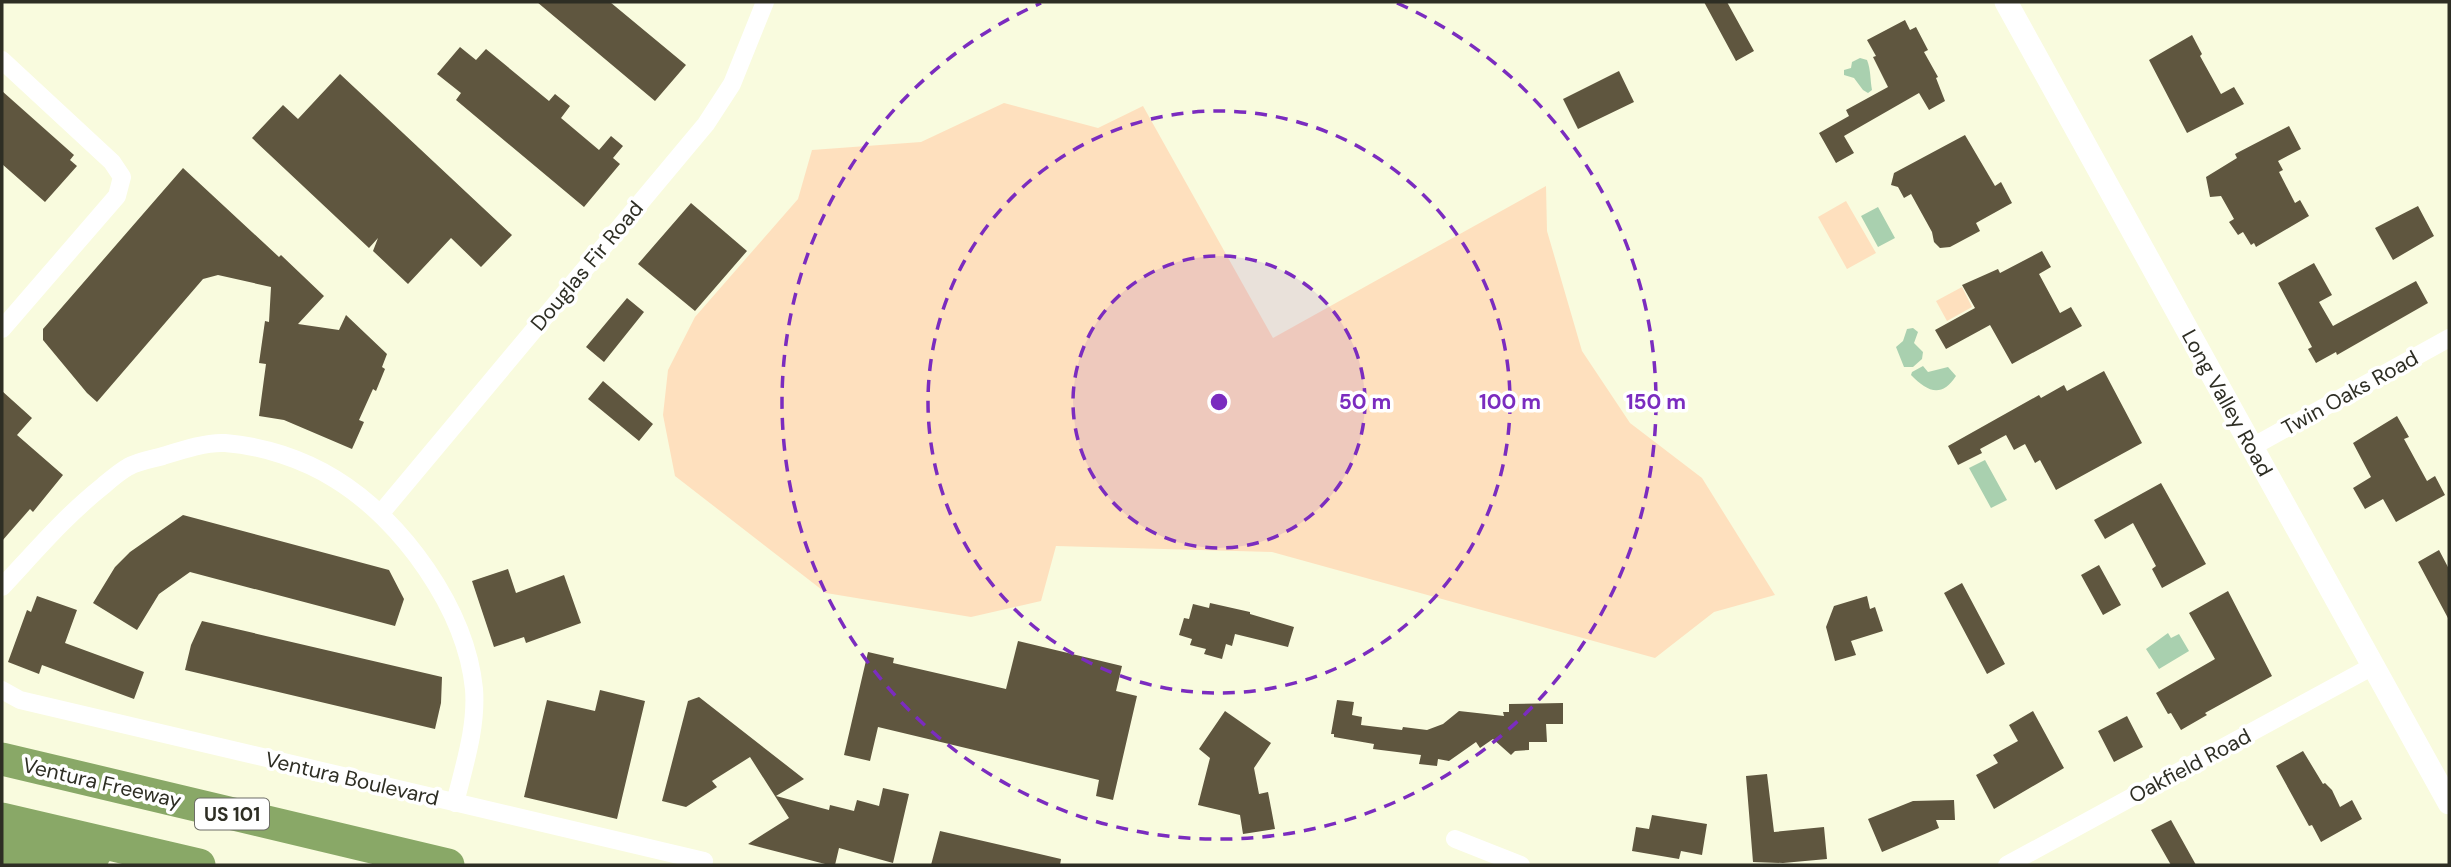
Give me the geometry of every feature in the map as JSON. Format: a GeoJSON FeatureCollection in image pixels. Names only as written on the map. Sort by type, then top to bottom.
{"type":"FeatureCollection","features":[{"type":"Feature","properties":{"kind":"highway","name":"Ventura Freeway"},"geometry":{"type":"LineString","coordinates":[[7,759],[448,865]]}},
{"type":"Feature","properties":{"kind":"highway"},"geometry":{"type":"LineString","coordinates":[[2,819],[199,865]]}},
{"type":"Feature","properties":{"kind":"highway"},"geometry":{"type":"LineString","coordinates":[[2,852],[167,858]]}},
{"type":"Feature","properties":{"kind":"street","name":"Douglas Fir Road"},"geometry":{"type":"LineString","coordinates":[[381,513],[706,124],[732,84],[765,2]]}},
{"type":"Feature","properties":{"kind":"street","name":"Long Valley Road"},"geometry":{"type":"LineString","coordinates":[[2006,2],[2449,803]]}},
{"type":"Feature","properties":{"kind":"street"},"geometry":{"type":"LineString","coordinates":[[2,60],[112,162],[122,177],[117,196],[2,329]]}},
{"type":"Feature","properties":{"kind":"street","name":"Twin Oaks Road"},"geometry":{"type":"LineString","coordinates":[[2252,447],[2449,338]]}},
{"type":"Feature","properties":{"kind":"street"},"geometry":{"type":"LineString","coordinates":[[2,587],[77,506],[128,467],[181,450],[223,443],[279,452],[335,478],[381,513],[447,600],[468,656],[474,690],[472,729],[455,803]]}},
{"type":"Feature","properties":{"kind":"street","name":"Oakfield Road"},"geometry":{"type":"LineString","coordinates":[[2007,865],[2373,666]]}},
{"type":"Feature","properties":{"kind":"street","name":"Ventura Boulevard"},"geometry":{"type":"LineString","coordinates":[[2,690],[20,700],[704,861]]}},
{"type":"Feature","properties":{"kind":"street"},"geometry":{"type":"LineString","coordinates":[[1455,839],[1521,865]]}},
{"type":"Feature","properties":{"kind":"shaded area"},"geometry":{"type":"Polygon","coordinates":[[[1860,58],[1867,60],[1869,68],[1872,90],[1868,93],[1854,78],[1844,75],[1844,70],[1851,68],[1852,62],[1860,58]]]}},
{"type":"Feature","properties":{"kind":"shaded area"},"geometry":{"type":"Polygon","coordinates":[[[1004,103],[1098,128],[1143,106],[1273,338],[1546,186],[1547,231],[1582,351],[1630,423],[1702,478],[1775,595],[1714,612],[1655,658],[1272,552],[1056,546],[1041,601],[971,617],[826,593],[675,476],[663,415],[668,370],[695,317],[798,199],[812,150],[921,142],[1004,103]]]}},
{"type":"Feature","properties":{"kind":"shaded area"},"geometry":{"type":"Polygon","coordinates":[[[1846,201],[1876,253],[1847,269],[1818,217],[1846,201]]]}},
{"type":"Feature","properties":{"kind":"shaded area"},"geometry":{"type":"Polygon","coordinates":[[[1878,207],[1895,238],[1878,247],[1861,216],[1878,207]]]}},
{"type":"Feature","properties":{"kind":"shaded area"},"geometry":{"type":"Polygon","coordinates":[[[1962,287],[1972,307],[1947,321],[1936,301],[1962,287]]]}},
{"type":"Feature","properties":{"kind":"shaded area"},"geometry":{"type":"Polygon","coordinates":[[[1913,328],[1918,332],[1914,343],[1923,352],[1922,359],[1913,367],[1904,367],[1896,347],[1903,341],[1907,329],[1913,328]]]}},
{"type":"Feature","properties":{"kind":"shaded area"},"geometry":{"type":"Polygon","coordinates":[[[1923,366],[1928,372],[1948,367],[1956,376],[1945,388],[1934,390],[1911,375],[1923,366]]]}},
{"type":"Feature","properties":{"kind":"shaded area"},"geometry":{"type":"Polygon","coordinates":[[[1985,460],[2007,500],[1991,508],[1969,468],[1985,460]]]}},
{"type":"Feature","properties":{"kind":"shaded area"},"geometry":{"type":"Polygon","coordinates":[[[2168,633],[2171,638],[2179,634],[2189,651],[2159,669],[2146,649],[2168,633]]]}},
{"type":"Feature","properties":{"kind":"building"},"geometry":{"type":"Polygon","coordinates":[[[537,2],[610,2],[686,65],[655,101],[537,2]]]}},
{"type":"Feature","properties":{"kind":"building"},"geometry":{"type":"Polygon","coordinates":[[[1704,2],[1727,2],[1754,51],[1736,61],[1704,2]]]}},
{"type":"Feature","properties":{"kind":"building"},"geometry":{"type":"Polygon","coordinates":[[[1905,20],[1910,30],[1916,27],[1928,50],[1924,52],[1938,77],[1936,78],[1945,101],[1929,110],[1919,93],[1844,136],[1854,153],[1836,163],[1819,133],[1849,116],[1846,110],[1888,87],[1867,40],[1905,20]]]}},
{"type":"Feature","properties":{"kind":"building"},"geometry":{"type":"Polygon","coordinates":[[[2192,35],[2221,94],[2234,87],[2244,104],[2187,133],[2149,60],[2192,35]]]}},
{"type":"Feature","properties":{"kind":"building"},"geometry":{"type":"Polygon","coordinates":[[[460,47],[476,60],[486,49],[549,101],[555,94],[570,106],[561,118],[599,150],[611,136],[623,146],[613,158],[620,164],[584,207],[456,100],[461,93],[437,74],[460,47]]]}},
{"type":"Feature","properties":{"kind":"building"},"geometry":{"type":"Polygon","coordinates":[[[1619,71],[1634,102],[1578,129],[1563,99],[1619,71]]]}},
{"type":"Feature","properties":{"kind":"building"},"geometry":{"type":"Polygon","coordinates":[[[340,74],[512,235],[481,267],[451,238],[408,284],[373,251],[378,238],[369,248],[252,138],[283,105],[298,119],[340,74]]]}},
{"type":"Feature","properties":{"kind":"building"},"geometry":{"type":"Polygon","coordinates":[[[2,91],[74,155],[70,160],[77,166],[45,202],[2,164],[2,91]]]}},
{"type":"Feature","properties":{"kind":"building"},"geometry":{"type":"Polygon","coordinates":[[[2289,126],[2301,149],[2278,161],[2283,170],[2279,172],[2295,203],[2300,200],[2309,216],[2256,247],[2254,243],[2251,245],[2243,232],[2238,235],[2229,222],[2234,219],[2221,196],[2210,197],[2206,177],[2237,158],[2235,154],[2289,126]]]}},
{"type":"Feature","properties":{"kind":"building"},"geometry":{"type":"Polygon","coordinates":[[[1965,135],[1995,186],[2001,182],[2012,203],[1976,223],[1980,231],[1950,247],[1940,248],[1934,242],[1932,232],[1911,194],[1904,198],[1898,187],[1891,185],[1894,173],[1965,135]]]}},
{"type":"Feature","properties":{"kind":"building"},"geometry":{"type":"Polygon","coordinates":[[[183,168],[324,296],[298,324],[339,330],[346,315],[387,354],[382,367],[385,369],[376,391],[373,389],[359,420],[364,422],[352,449],[284,420],[259,416],[266,364],[259,363],[265,321],[269,322],[271,287],[218,275],[203,279],[97,402],[43,340],[43,329],[183,168]]]}},
{"type":"Feature","properties":{"kind":"building"},"geometry":{"type":"Polygon","coordinates":[[[691,203],[747,251],[695,311],[638,264],[691,203]]]}},
{"type":"Feature","properties":{"kind":"building"},"geometry":{"type":"Polygon","coordinates":[[[2418,206],[2434,236],[2393,260],[2375,228],[2418,206]]]}},
{"type":"Feature","properties":{"kind":"building"},"geometry":{"type":"Polygon","coordinates":[[[2042,251],[2051,267],[2039,274],[2060,313],[2071,307],[2082,326],[2012,364],[1990,325],[1946,349],[1935,330],[1975,308],[1962,285],[1998,269],[2000,273],[2042,251]]]}},
{"type":"Feature","properties":{"kind":"building"},"geometry":{"type":"Polygon","coordinates":[[[2314,263],[2332,295],[2319,302],[2333,326],[2416,281],[2428,303],[2337,355],[2336,352],[2316,363],[2308,349],[2312,347],[2278,283],[2314,263]]]}},
{"type":"Feature","properties":{"kind":"building"},"geometry":{"type":"Polygon","coordinates":[[[627,298],[644,312],[604,362],[586,347],[627,298]]]}},
{"type":"Feature","properties":{"kind":"building"},"geometry":{"type":"Polygon","coordinates":[[[2104,371],[2142,443],[2056,490],[2040,460],[2035,463],[2025,444],[2014,450],[2006,435],[1980,449],[1982,453],[1958,465],[1948,446],[2039,395],[2041,398],[2064,385],[2067,391],[2104,371]]]}},
{"type":"Feature","properties":{"kind":"building"},"geometry":{"type":"Polygon","coordinates":[[[603,381],[653,424],[639,441],[588,399],[603,381]]]}},
{"type":"Feature","properties":{"kind":"building"},"geometry":{"type":"Polygon","coordinates":[[[2,391],[32,418],[17,435],[63,475],[33,512],[30,509],[2,541],[2,391]]]}},
{"type":"Feature","properties":{"kind":"building"},"geometry":{"type":"Polygon","coordinates":[[[2397,416],[2409,437],[2404,439],[2427,481],[2435,476],[2445,495],[2396,522],[2383,499],[2365,509],[2353,488],[2371,477],[2353,443],[2397,416]]]}},
{"type":"Feature","properties":{"kind":"building"},"geometry":{"type":"Polygon","coordinates":[[[2161,483],[2206,564],[2162,588],[2152,569],[2156,566],[2133,523],[2105,539],[2094,520],[2161,483]]]}},
{"type":"Feature","properties":{"kind":"building"},"geometry":{"type":"Polygon","coordinates":[[[183,515],[389,570],[404,599],[395,626],[190,572],[159,594],[137,630],[93,603],[115,567],[130,552],[183,515]]]}},
{"type":"Feature","properties":{"kind":"building"},"geometry":{"type":"Polygon","coordinates":[[[2439,550],[2449,569],[2449,620],[2418,562],[2439,550]]]}},
{"type":"Feature","properties":{"kind":"building"},"geometry":{"type":"Polygon","coordinates":[[[2099,565],[2121,605],[2103,615],[2081,575],[2099,565]]]}},
{"type":"Feature","properties":{"kind":"building"},"geometry":{"type":"Polygon","coordinates":[[[508,569],[516,593],[564,575],[581,623],[526,643],[524,637],[494,647],[472,581],[508,569]]]}},
{"type":"Feature","properties":{"kind":"building"},"geometry":{"type":"Polygon","coordinates":[[[1962,583],[2005,664],[1987,674],[1944,593],[1962,583]]]}},
{"type":"Feature","properties":{"kind":"building"},"geometry":{"type":"Polygon","coordinates":[[[2228,591],[2272,676],[2205,713],[2207,715],[2181,730],[2156,693],[2215,659],[2189,613],[2228,591]]]}},
{"type":"Feature","properties":{"kind":"building"},"geometry":{"type":"Polygon","coordinates":[[[37,596],[77,610],[65,643],[144,672],[134,699],[42,665],[39,674],[8,662],[27,610],[31,612],[37,596]]]}},
{"type":"Feature","properties":{"kind":"building"},"geometry":{"type":"Polygon","coordinates":[[[1867,596],[1870,609],[1875,607],[1883,631],[1851,641],[1856,655],[1835,661],[1826,627],[1834,606],[1867,596]]]}},
{"type":"Feature","properties":{"kind":"building"},"geometry":{"type":"Polygon","coordinates":[[[1210,603],[1250,612],[1294,627],[1288,647],[1235,634],[1232,646],[1226,644],[1222,659],[1204,654],[1206,649],[1190,645],[1192,639],[1179,635],[1184,618],[1189,619],[1193,604],[1209,608],[1210,603]]]}},
{"type":"Feature","properties":{"kind":"building"},"geometry":{"type":"Polygon","coordinates":[[[202,621],[442,677],[441,703],[435,729],[185,670],[191,645],[202,621]]]}},
{"type":"Feature","properties":{"kind":"building"},"geometry":{"type":"Polygon","coordinates":[[[1018,641],[1122,666],[1116,691],[1137,696],[1113,800],[1096,796],[1099,780],[878,727],[870,761],[844,755],[868,652],[894,658],[893,663],[1006,689],[1018,641]]]}},
{"type":"Feature","properties":{"kind":"building"},"geometry":{"type":"Polygon","coordinates":[[[600,690],[645,701],[617,819],[524,797],[547,700],[595,711],[600,690]]]}},
{"type":"Feature","properties":{"kind":"building"},"geometry":{"type":"Polygon","coordinates":[[[699,697],[804,779],[776,796],[829,810],[830,805],[854,811],[857,800],[879,806],[883,788],[909,794],[893,863],[839,848],[835,865],[829,865],[748,844],[789,818],[750,757],[712,781],[717,787],[686,807],[662,801],[688,701],[699,697]]]}},
{"type":"Feature","properties":{"kind":"building"},"geometry":{"type":"Polygon","coordinates":[[[1337,700],[1354,702],[1352,715],[1362,717],[1361,725],[1402,730],[1403,727],[1427,730],[1443,724],[1459,711],[1504,716],[1503,712],[1509,712],[1509,704],[1563,703],[1563,724],[1546,724],[1547,742],[1529,742],[1529,750],[1515,751],[1511,755],[1493,739],[1480,748],[1476,742],[1449,761],[1438,759],[1437,766],[1419,764],[1421,755],[1373,749],[1374,744],[1334,737],[1334,734],[1331,734],[1337,700]]]}},
{"type":"Feature","properties":{"kind":"building"},"geometry":{"type":"Polygon","coordinates":[[[1225,711],[1271,743],[1254,768],[1259,794],[1268,792],[1275,829],[1243,834],[1240,815],[1198,805],[1210,758],[1199,749],[1225,711]]]}},
{"type":"Feature","properties":{"kind":"building"},"geometry":{"type":"Polygon","coordinates":[[[2033,711],[2064,768],[1994,809],[1976,775],[1998,763],[1993,755],[2018,741],[2009,725],[2033,711]]]}},
{"type":"Feature","properties":{"kind":"building"},"geometry":{"type":"Polygon","coordinates":[[[2127,716],[2143,747],[2114,762],[2098,731],[2127,716]]]}},
{"type":"Feature","properties":{"kind":"building"},"geometry":{"type":"Polygon","coordinates":[[[2303,751],[2323,784],[2332,790],[2340,807],[2352,800],[2362,819],[2321,842],[2312,825],[2309,826],[2276,766],[2303,751]]]}},
{"type":"Feature","properties":{"kind":"building"},"geometry":{"type":"Polygon","coordinates":[[[1767,774],[1774,832],[1824,827],[1827,859],[1783,863],[1753,862],[1746,776],[1767,774]]]}},
{"type":"Feature","properties":{"kind":"building"},"geometry":{"type":"Polygon","coordinates":[[[1954,800],[1955,820],[1936,820],[1939,828],[1882,852],[1868,819],[1913,801],[1954,800]]]}},
{"type":"Feature","properties":{"kind":"building"},"geometry":{"type":"Polygon","coordinates":[[[1652,815],[1707,824],[1702,855],[1681,851],[1679,859],[1632,851],[1636,827],[1649,829],[1652,815]]]}},
{"type":"Feature","properties":{"kind":"building"},"geometry":{"type":"Polygon","coordinates":[[[2171,820],[2196,865],[2171,865],[2151,830],[2171,820]]]}},
{"type":"Feature","properties":{"kind":"building"},"geometry":{"type":"Polygon","coordinates":[[[940,831],[1061,859],[1060,865],[931,865],[940,831]]]}}]}
